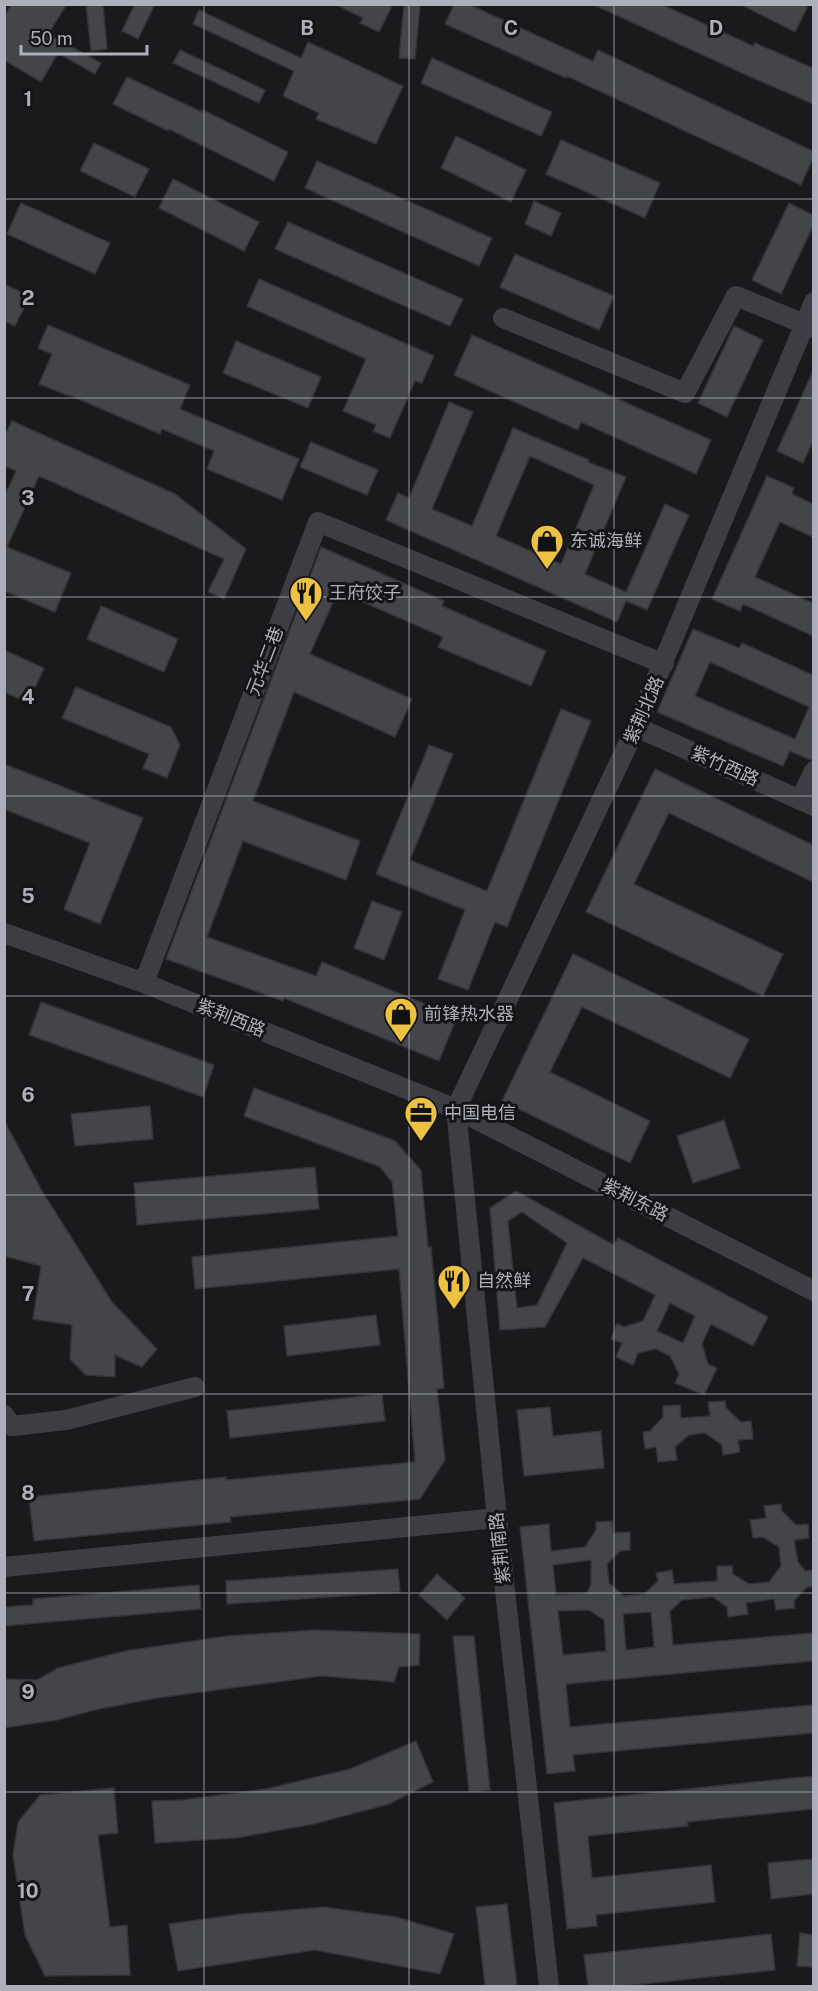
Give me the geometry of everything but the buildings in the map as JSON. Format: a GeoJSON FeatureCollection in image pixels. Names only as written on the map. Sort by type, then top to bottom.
{"type":"FeatureCollection","features":[{"type":"Feature","properties":{"kind":"street"},"geometry":{"type":"LineString","coordinates":[[503,318],[684,393],[736,296],[809,326]]}},
{"type":"Feature","properties":{"kind":"street","name":"紫荆北路"},"geometry":{"type":"LineString","coordinates":[[456,1109],[664,664],[809,326],[813,302]]}},
{"type":"Feature","properties":{"kind":"street","name":"元华二巷"},"geometry":{"type":"LineString","coordinates":[[144,982],[318,522],[664,664]]}},
{"type":"Feature","properties":{"kind":"street","name":"紫竹西路"},"geometry":{"type":"LineString","coordinates":[[636,727],[807,803]]}},
{"type":"Feature","properties":{"kind":"street"},"geometry":{"type":"LineString","coordinates":[[807,803],[813,771]]}},
{"type":"Feature","properties":{"kind":"street","name":"紫荆西路"},"geometry":{"type":"LineString","coordinates":[[4,933],[144,982],[456,1109]]}},
{"type":"Feature","properties":{"kind":"street","name":"紫荆东路"},"geometry":{"type":"LineString","coordinates":[[456,1109],[813,1291]]}},
{"type":"Feature","properties":{"kind":"street","name":"紫荆南路"},"geometry":{"type":"LineString","coordinates":[[456,1109],[497,1518],[549,1986]]}},
{"type":"Feature","properties":{"kind":"street"},"geometry":{"type":"LineString","coordinates":[[4,1415],[12,1426],[66,1419],[195,1387]]}},
{"type":"Feature","properties":{"kind":"street"},"geometry":{"type":"LineString","coordinates":[[4,1567],[497,1518]]}},
{"type":"Feature","properties":{"kind":"place","name":"东诚海鲜"},"geometry":{"type":"Point","coordinates":[547,570]}},
{"type":"Feature","properties":{"kind":"place","name":"王府饺子"},"geometry":{"type":"Point","coordinates":[306,622]}},
{"type":"Feature","properties":{"kind":"place","name":"前锋热水器"},"geometry":{"type":"Point","coordinates":[401,1043]}},
{"type":"Feature","properties":{"kind":"place","name":"中国电信"},"geometry":{"type":"Point","coordinates":[421,1142]}},
{"type":"Feature","properties":{"kind":"place","name":"自然鲜"},"geometry":{"type":"Point","coordinates":[454,1310]}}]}
